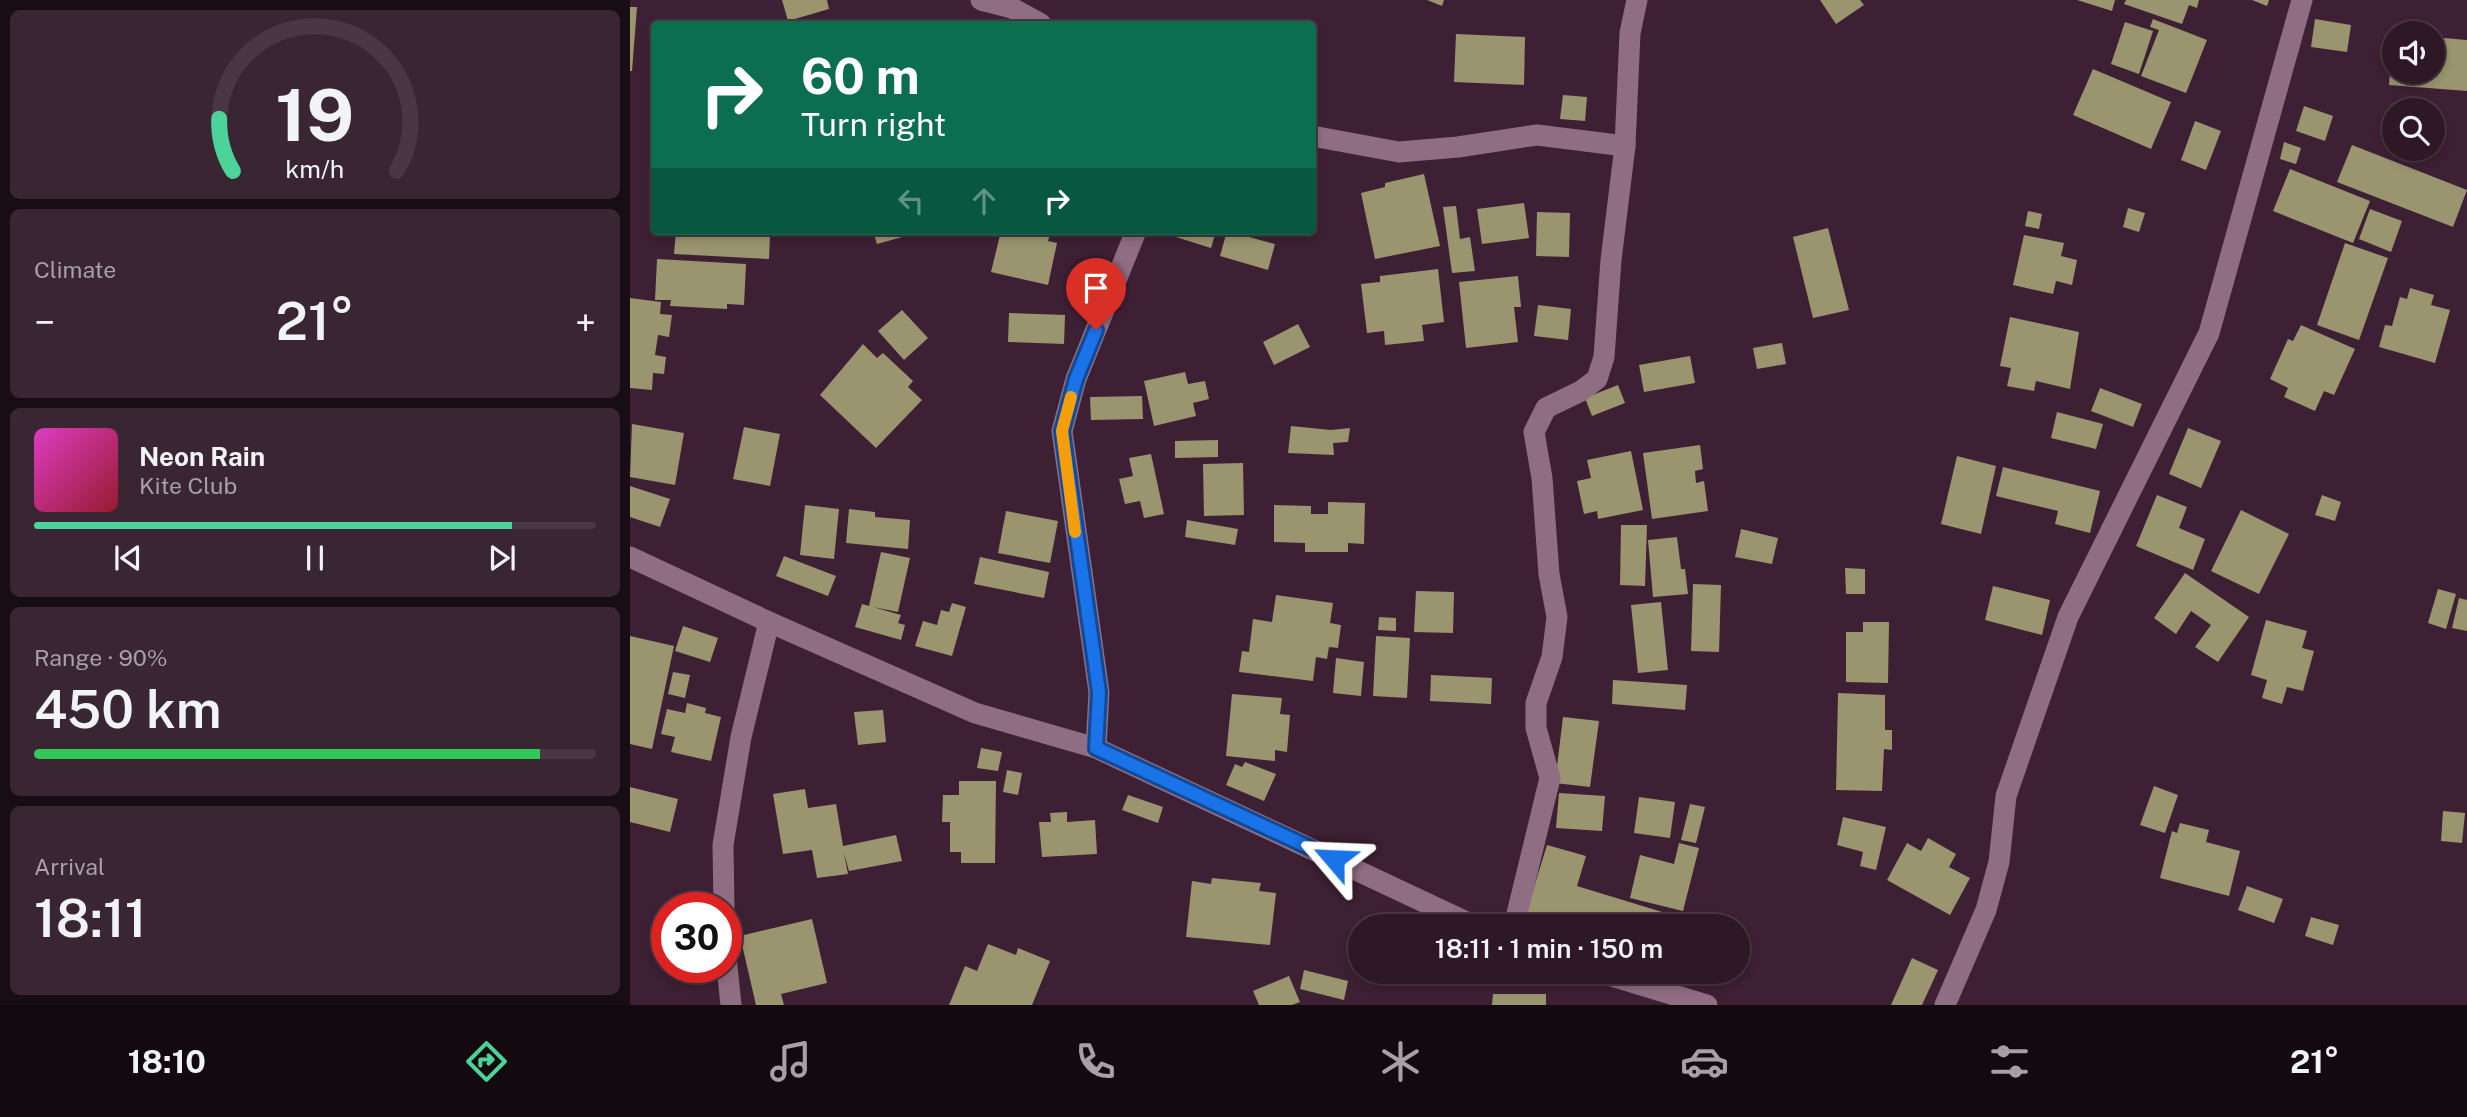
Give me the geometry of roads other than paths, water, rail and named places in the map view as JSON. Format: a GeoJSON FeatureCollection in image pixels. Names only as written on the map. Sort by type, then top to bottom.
{"type":"FeatureCollection","features":[{"type":"Feature","properties":{"kind":"street"},"geometry":{"type":"LineString","coordinates":[[981,0],[1012,8],[1036,21]]}},
{"type":"Feature","properties":{"kind":"street"},"geometry":{"type":"LineString","coordinates":[[1517,914],[1547,801],[1550,778],[1536,728],[1536,703],[1552,657],[1557,617],[1549,574],[1542,478],[1534,432],[1546,408],[1581,391],[1597,379],[1604,357],[1611,260],[1625,146],[1630,33],[1637,0]]}},
{"type":"Feature","properties":{"kind":"street"},"geometry":{"type":"LineString","coordinates":[[1945,1005],[1986,910],[1999,862],[2006,796],[2068,617],[2209,333],[2302,0]]}},
{"type":"Feature","properties":{"kind":"street"},"geometry":{"type":"LineString","coordinates":[[1316,137],[1399,152],[1458,148],[1537,135],[1625,146]]}},
{"type":"Feature","properties":{"kind":"street"},"geometry":{"type":"LineString","coordinates":[[1096,748],[1099,692],[1062,431],[1076,379],[1134,235]]}},
{"type":"Feature","properties":{"kind":"street"},"geometry":{"type":"LineString","coordinates":[[630,557],[975,713],[1096,748],[1449,914]]}},
{"type":"Feature","properties":{"kind":"street"},"geometry":{"type":"LineString","coordinates":[[724,892],[723,845],[741,737],[769,622]]}},
{"type":"Feature","properties":{"kind":"street"},"geometry":{"type":"LineString","coordinates":[[729,983],[731,1005]]}},
{"type":"Feature","properties":{"kind":"street"},"geometry":{"type":"LineString","coordinates":[[1638,984],[1707,1005]]}}]}
